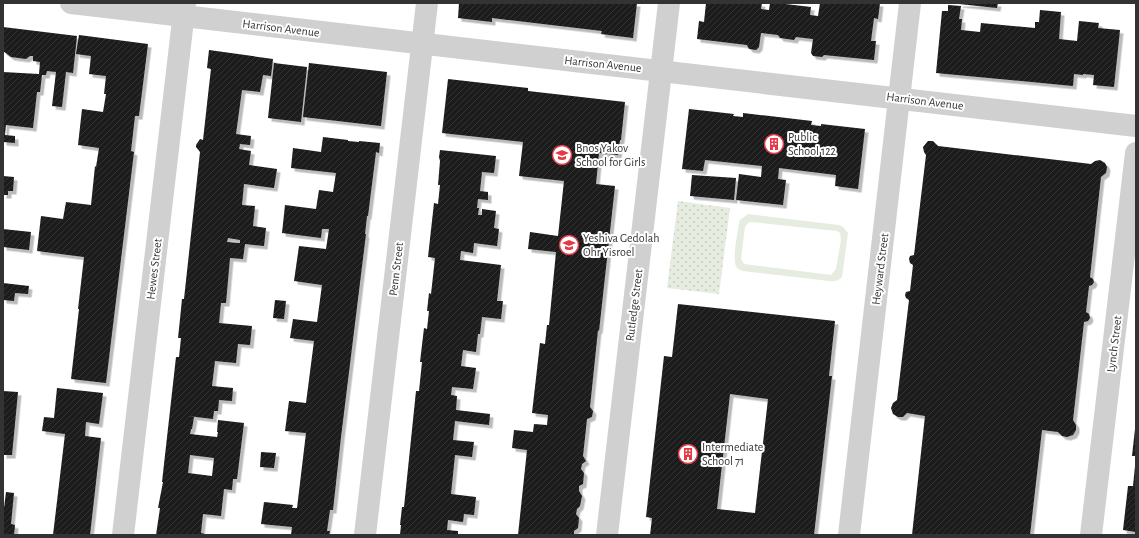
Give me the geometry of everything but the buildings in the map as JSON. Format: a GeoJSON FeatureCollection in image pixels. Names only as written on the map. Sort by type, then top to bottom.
{"type":"FeatureCollection","features":[{"type":"Feature","properties":{"kind":"street","name":"Harrison Avenue"},"geometry":{"type":"LineString","coordinates":[[71,3],[184,10],[423,44],[1136,126]]}},
{"type":"Feature","properties":{"kind":"street","name":"Penn Street"},"geometry":{"type":"LineString","coordinates":[[365,535],[427,3]]}},
{"type":"Feature","properties":{"kind":"street","name":"Rutledge Street"},"geometry":{"type":"LineString","coordinates":[[607,535],[669,3]]}},
{"type":"Feature","properties":{"kind":"street","name":"Heyward Street"},"geometry":{"type":"LineString","coordinates":[[849,535],[910,3]]}},
{"type":"Feature","properties":{"kind":"street","name":"Hewes Street"},"geometry":{"type":"LineString","coordinates":[[123,535],[184,10]]}},
{"type":"Feature","properties":{"kind":"street","name":"Lynch Street"},"geometry":{"type":"LineString","coordinates":[[1091,535],[1136,153]]}},
{"type":"Feature","properties":{"kind":"shaded area"},"geometry":{"type":"Polygon","coordinates":[[[678,201],[730,208],[719,294],[667,288],[678,201]]]}},
{"type":"Feature","properties":{"kind":"shaded area"},"geometry":{"type":"Polygon","coordinates":[[[748,214],[839,225],[843,227],[848,233],[842,277],[836,281],[831,281],[743,271],[737,268],[735,257],[740,220],[748,214]],[[751,222],[745,227],[741,259],[744,264],[831,275],[836,269],[841,240],[840,233],[837,231],[751,222]]]}},
{"type":"Feature","properties":{"kind":"place","name":"Public School 122"},"geometry":{"type":"Point","coordinates":[774,144]}},
{"type":"Feature","properties":{"kind":"place","name":"Bnos Yakov School for Girls"},"geometry":{"type":"Point","coordinates":[562,155]}},
{"type":"Feature","properties":{"kind":"place","name":"Yeshiva Gedolah Ohr Yisroel"},"geometry":{"type":"Point","coordinates":[569,245]}},
{"type":"Feature","properties":{"kind":"place","name":"Intermediate School 71"},"geometry":{"type":"Point","coordinates":[688,454]}}]}
